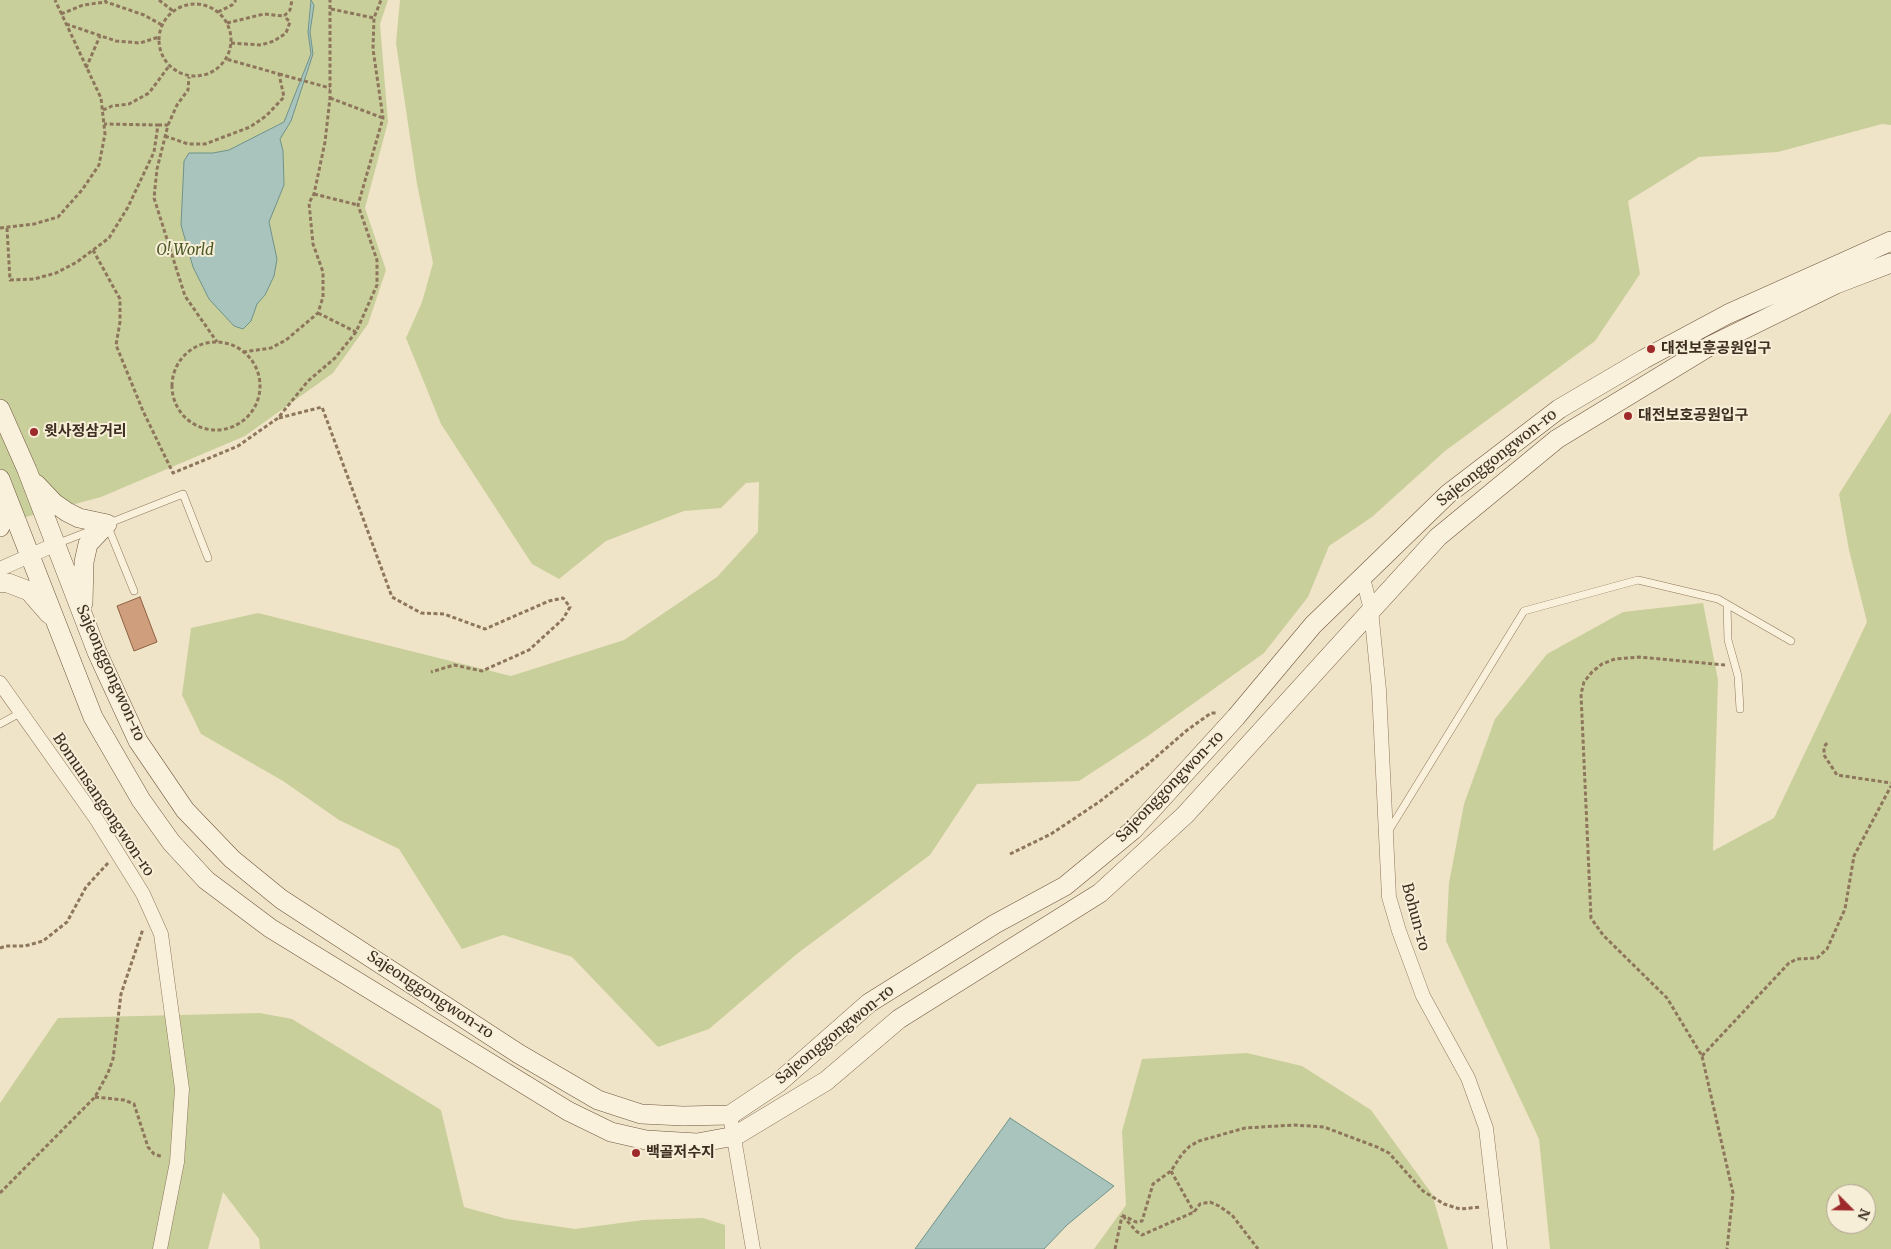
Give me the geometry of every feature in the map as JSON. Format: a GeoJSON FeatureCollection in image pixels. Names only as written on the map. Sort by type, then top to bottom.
{"type":"FeatureCollection","features":[{"type":"Feature","properties":{"kind":"main road","name":"Sajeonggongwon-ro"},"geometry":{"type":"LineString","coordinates":[[0,409],[27,470],[83,615],[138,741],[185,810],[232,859],[281,899],[519,1054],[598,1100],[640,1114],[683,1116],[730,1115],[778,1083],[869,1003],[995,924],[1065,886],[1134,830],[1239,713],[1313,626],[1448,494],[1559,409],[1644,359],[1736,310],[1891,241]]}},
{"type":"Feature","properties":{"kind":"main road","name":"Sajeonggongwon-ro"},"geometry":{"type":"LineString","coordinates":[[2,483],[93,717],[141,800],[171,842],[206,880],[270,928],[568,1111],[611,1132],[646,1140],[697,1143],[735,1136],[826,1081],[899,1019],[1100,893],[1186,815],[1438,537],[1556,439],[1710,346],[1836,284],[1891,262]]}},
{"type":"Feature","properties":{"kind":"main road"},"geometry":{"type":"LineString","coordinates":[[27,470],[41,490],[54,503],[79,518],[107,524]]}},
{"type":"Feature","properties":{"kind":"main road"},"geometry":{"type":"LineString","coordinates":[[0,527],[2,483]]}},
{"type":"Feature","properties":{"kind":"main road"},"geometry":{"type":"LineString","coordinates":[[83,615],[84,562],[88,544],[107,524]]}},
{"type":"Feature","properties":{"kind":"main road"},"geometry":{"type":"LineString","coordinates":[[0,583],[28,591],[58,625]]}},
{"type":"Feature","properties":{"kind":"street"},"geometry":{"type":"LineString","coordinates":[[0,569],[56,544]]}},
{"type":"Feature","properties":{"kind":"street","name":"Bohun-ro"},"geometry":{"type":"LineString","coordinates":[[1363,578],[1371,610],[1379,690],[1389,897],[1399,932],[1423,996],[1468,1078],[1486,1128],[1500,1249]]}},
{"type":"Feature","properties":{"kind":"street","name":"Bomunsangongwon-ro"},"geometry":{"type":"LineString","coordinates":[[0,683],[97,820],[144,894],[161,934],[182,1089],[177,1162],[160,1249]]}},
{"type":"Feature","properties":{"kind":"street"},"geometry":{"type":"LineString","coordinates":[[730,1115],[753,1249]]}},
{"type":"Feature","properties":{"kind":"lane"},"geometry":{"type":"LineString","coordinates":[[56,544],[183,494],[208,558]]}},
{"type":"Feature","properties":{"kind":"lane"},"geometry":{"type":"LineString","coordinates":[[107,524],[134,591]]}},
{"type":"Feature","properties":{"kind":"lane"},"geometry":{"type":"LineString","coordinates":[[1385,836],[1524,611],[1638,580],[1718,600],[1791,641]]}},
{"type":"Feature","properties":{"kind":"lane"},"geometry":{"type":"LineString","coordinates":[[1727,604],[1728,640],[1735,666],[1740,709]]}},
{"type":"Feature","properties":{"kind":"lane"},"geometry":{"type":"LineString","coordinates":[[0,724],[20,713]]}},
{"type":"Feature","properties":{"kind":"path"},"geometry":{"type":"LineString","coordinates":[[0,228],[34,224],[58,217],[82,190],[99,165],[105,134],[101,98],[55,0]]}},
{"type":"Feature","properties":{"kind":"path"},"geometry":{"type":"LineString","coordinates":[[159,0],[173,11]]}},
{"type":"Feature","properties":{"kind":"path"},"geometry":{"type":"LineString","coordinates":[[202,4],[204,0]]}},
{"type":"Feature","properties":{"kind":"path"},"geometry":{"type":"LineString","coordinates":[[218,12],[232,5],[236,0]]}},
{"type":"Feature","properties":{"kind":"path"},"geometry":{"type":"LineString","coordinates":[[284,16],[290,10],[292,0]]}},
{"type":"Feature","properties":{"kind":"path"},"geometry":{"type":"LineString","coordinates":[[243,352],[271,348],[286,340],[318,313],[323,297],[323,272],[313,244],[309,203],[314,194],[325,142],[330,98],[330,0]]}},
{"type":"Feature","properties":{"kind":"path"},"geometry":{"type":"LineString","coordinates":[[93,250],[120,299],[120,322],[116,345],[143,410],[173,473],[238,446],[278,418],[308,382],[334,358],[356,332],[377,285],[377,260],[358,205],[383,118],[373,48],[374,18],[381,0]]}},
{"type":"Feature","properties":{"kind":"path"},"geometry":{"type":"LineString","coordinates":[[61,14],[83,4],[106,1],[144,14],[162,25]]}},
{"type":"Feature","properties":{"kind":"path"},"geometry":{"type":"LineString","coordinates":[[190,2],[202,4],[218,12],[227,23],[231,43],[226,59],[210,74],[189,77],[178,73],[169,66],[160,53],[158,37],[162,25],[173,11],[190,2]]}},
{"type":"Feature","properties":{"kind":"path"},"geometry":{"type":"LineString","coordinates":[[330,10],[374,18]]}},
{"type":"Feature","properties":{"kind":"path"},"geometry":{"type":"LineString","coordinates":[[227,23],[264,14],[284,16],[290,22],[286,33],[274,41],[262,45],[231,43]]}},
{"type":"Feature","properties":{"kind":"path"},"geometry":{"type":"LineString","coordinates":[[66,24],[116,41],[140,43],[158,37]]}},
{"type":"Feature","properties":{"kind":"path"},"geometry":{"type":"LineString","coordinates":[[86,68],[100,36]]}},
{"type":"Feature","properties":{"kind":"path"},"geometry":{"type":"LineString","coordinates":[[226,59],[330,88]]}},
{"type":"Feature","properties":{"kind":"path"},"geometry":{"type":"LineString","coordinates":[[103,110],[112,106],[129,104],[150,92],[169,66]]}},
{"type":"Feature","properties":{"kind":"path"},"geometry":{"type":"LineString","coordinates":[[165,136],[188,144],[205,144],[250,127],[266,116],[284,97],[279,74]]}},
{"type":"Feature","properties":{"kind":"path"},"geometry":{"type":"LineString","coordinates":[[189,77],[188,90],[177,105],[168,125],[157,169],[154,198],[185,296],[217,342]]}},
{"type":"Feature","properties":{"kind":"path"},"geometry":{"type":"LineString","coordinates":[[330,98],[383,118]]}},
{"type":"Feature","properties":{"kind":"path"},"geometry":{"type":"LineString","coordinates":[[104,124],[168,125]]}},
{"type":"Feature","properties":{"kind":"path"},"geometry":{"type":"LineString","coordinates":[[7,228],[10,280],[34,279],[56,273],[77,262],[109,238],[128,207],[154,152],[158,125]]}},
{"type":"Feature","properties":{"kind":"path"},"geometry":{"type":"LineString","coordinates":[[314,194],[358,205]]}},
{"type":"Feature","properties":{"kind":"path"},"geometry":{"type":"LineString","coordinates":[[318,313],[356,332]]}},
{"type":"Feature","properties":{"kind":"path"},"geometry":{"type":"LineString","coordinates":[[217,342],[231,345],[243,352],[252,362],[258,375],[260,389],[253,408],[239,424],[226,429],[212,430],[198,427],[186,419],[176,407],[172,392],[172,377],[178,363],[188,352],[202,344],[217,342]]}},
{"type":"Feature","properties":{"kind":"path"},"geometry":{"type":"LineString","coordinates":[[278,418],[322,407],[392,597],[421,612],[444,614],[484,630],[549,601],[563,598],[570,607],[563,619],[529,650],[482,671],[454,665],[431,672]]}},
{"type":"Feature","properties":{"kind":"path"},"geometry":{"type":"LineString","coordinates":[[1727,1249],[1733,1193],[1702,1056],[1667,998],[1603,935],[1591,918],[1581,694],[1584,682],[1592,672],[1602,664],[1615,659],[1639,657],[1735,666]]}},
{"type":"Feature","properties":{"kind":"path"},"geometry":{"type":"LineString","coordinates":[[1010,854],[1052,834],[1098,802],[1211,713],[1239,713]]}},
{"type":"Feature","properties":{"kind":"path"},"geometry":{"type":"LineString","coordinates":[[1827,742],[1824,746],[1824,755],[1837,776],[1891,783]]}},
{"type":"Feature","properties":{"kind":"path"},"geometry":{"type":"LineString","coordinates":[[1702,1056],[1789,963],[1797,959],[1817,958],[1827,949],[1845,908],[1854,856],[1891,786]]}},
{"type":"Feature","properties":{"kind":"path"},"geometry":{"type":"LineString","coordinates":[[0,948],[6,946],[25,946],[44,941],[67,922],[86,887],[117,852]]}},
{"type":"Feature","properties":{"kind":"path"},"geometry":{"type":"LineString","coordinates":[[0,1192],[95,1097],[113,1059],[121,994],[126,973],[150,909]]}},
{"type":"Feature","properties":{"kind":"path"},"geometry":{"type":"LineString","coordinates":[[95,1097],[124,1100],[134,1104],[148,1148],[154,1154],[177,1162]]}},
{"type":"Feature","properties":{"kind":"path"},"geometry":{"type":"LineString","coordinates":[[1122,1215],[1136,1222],[1142,1221],[1153,1184],[1172,1171],[1190,1146],[1212,1136],[1245,1128],[1314,1125],[1344,1134],[1389,1153],[1423,1190],[1451,1208],[1468,1210],[1494,1204]]}},
{"type":"Feature","properties":{"kind":"path"},"geometry":{"type":"LineString","coordinates":[[1172,1171],[1194,1212]]}},
{"type":"Feature","properties":{"kind":"path"},"geometry":{"type":"LineString","coordinates":[[1122,1215],[1142,1235],[1194,1212],[1200,1204],[1206,1202],[1219,1206],[1244,1228],[1258,1249]]}},
{"type":"Feature","properties":{"kind":"path"},"geometry":{"type":"LineString","coordinates":[[1115,1249],[1122,1215]]}},
{"type":"Feature","properties":{"kind":"green space","name":"O! World"},"geometry":{"type":"Polygon","coordinates":[[[0,0],[388,0],[380,24],[388,122],[365,208],[386,270],[368,324],[333,373],[245,436],[101,497],[0,524],[0,0]]]}},
{"type":"Feature","properties":{"kind":"green space"},"geometry":{"type":"Polygon","coordinates":[[[400,0],[1891,0],[1891,125],[1882,124],[1778,152],[1699,157],[1628,201],[1640,274],[1595,341],[1445,451],[1372,517],[1329,546],[1308,597],[1264,653],[1145,738],[1079,781],[977,784],[930,855],[798,953],[709,1029],[658,1047],[572,957],[503,935],[462,949],[399,849],[339,820],[283,781],[201,734],[182,695],[191,628],[258,613],[511,676],[624,640],[717,577],[758,532],[759,482],[746,483],[721,508],[684,511],[606,541],[559,579],[532,564],[441,424],[406,338],[422,302],[433,263],[417,184],[396,43],[400,0]]]}},
{"type":"Feature","properties":{"kind":"green space"},"geometry":{"type":"Polygon","coordinates":[[[1891,412],[1891,1249],[1550,1249],[1539,1139],[1446,941],[1449,883],[1464,804],[1495,719],[1547,654],[1623,612],[1703,603],[1718,680],[1713,851],[1774,818],[1867,622],[1849,550],[1839,494],[1891,412]]]}},
{"type":"Feature","properties":{"kind":"green space"},"geometry":{"type":"Polygon","coordinates":[[[260,1013],[292,1019],[441,1110],[464,1207],[507,1219],[575,1229],[643,1220],[703,1218],[725,1225],[725,1249],[260,1249],[259,1239],[223,1192],[208,1249],[0,1249],[0,1103],[58,1018],[260,1013]]]}},
{"type":"Feature","properties":{"kind":"green space"},"geometry":{"type":"Polygon","coordinates":[[[1247,1053],[1302,1066],[1371,1110],[1432,1194],[1448,1249],[1094,1249],[1126,1205],[1122,1131],[1142,1059],[1247,1053]]]}},
{"type":"Feature","properties":{"kind":"water"},"geometry":{"type":"Polygon","coordinates":[[[311,0],[314,5],[310,32],[313,54],[291,121],[280,139],[283,151],[284,185],[269,222],[277,259],[274,276],[265,295],[257,304],[251,321],[243,329],[234,326],[209,299],[193,267],[181,225],[184,161],[189,153],[213,153],[229,150],[284,122],[311,54],[308,32],[311,0]]]}},
{"type":"Feature","properties":{"kind":"water"},"geometry":{"type":"Polygon","coordinates":[[[1010,1118],[1114,1186],[1067,1225],[1044,1249],[915,1249],[1010,1118]]]}},
{"type":"Feature","properties":{"kind":"building"},"geometry":{"type":"Polygon","coordinates":[[[140,597],[157,642],[134,651],[117,606],[140,597]]]}},
{"type":"Feature","properties":{"kind":"place","name":"대전보훈공원입구"},"geometry":{"type":"Point","coordinates":[1651,349]}},
{"type":"Feature","properties":{"kind":"place","name":"대전보호공원입구"},"geometry":{"type":"Point","coordinates":[1628,416]}},
{"type":"Feature","properties":{"kind":"place","name":"윗사정삼거리"},"geometry":{"type":"Point","coordinates":[34,432]}},
{"type":"Feature","properties":{"kind":"place","name":"백골저수지"},"geometry":{"type":"Point","coordinates":[636,1153]}}]}
